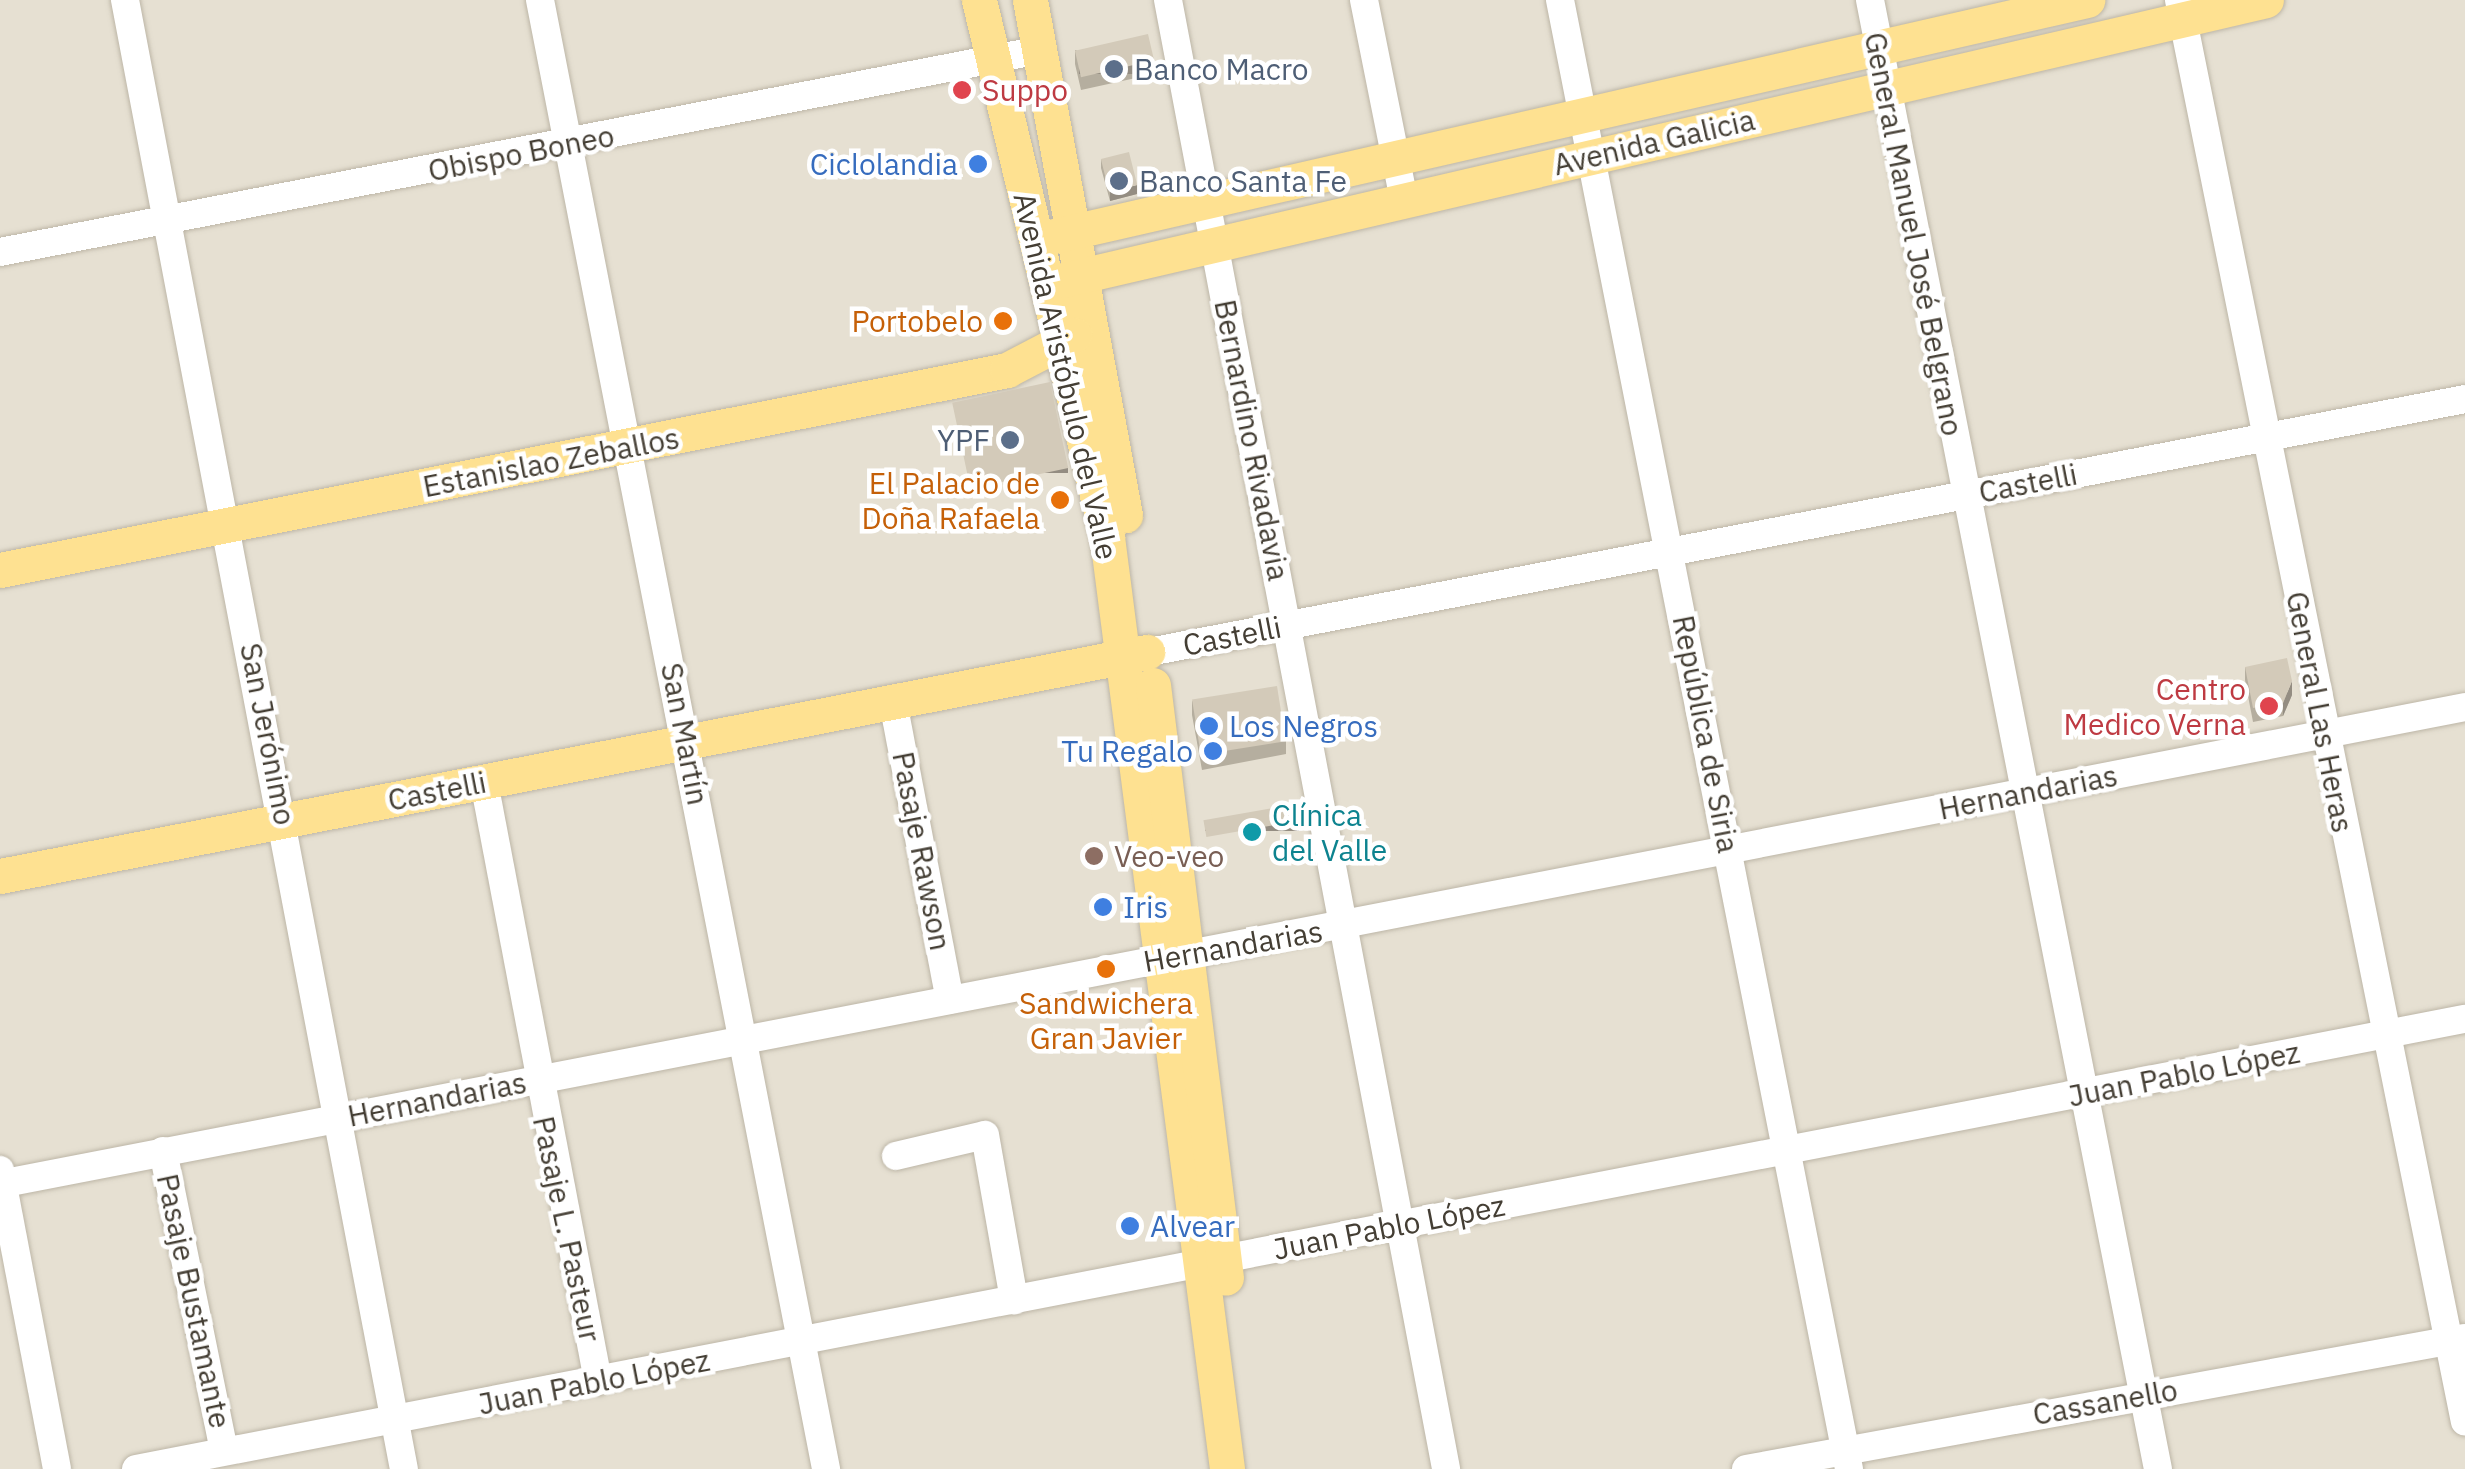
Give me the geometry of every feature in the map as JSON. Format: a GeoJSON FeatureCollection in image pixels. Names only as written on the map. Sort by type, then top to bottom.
{"type":"FeatureCollection","features":[{"type":"Feature","properties":{"kind":"main road","name":"Avenida Aristóbulo del Valle"},"geometry":{"type":"LineString","coordinates":[[980,0],[1054,342],[1101,502],[1137,654]]}},
{"type":"Feature","properties":{"kind":"main road","name":"Avenida Aristóbulo del Valle"},"geometry":{"type":"LineString","coordinates":[[1030,0],[1094,336],[1137,654],[1212,1262],[1227,1469]]}},
{"type":"Feature","properties":{"kind":"main road","name":"Avenida Galicia"},"geometry":{"type":"LineString","coordinates":[[1034,241],[2086,0]]}},
{"type":"Feature","properties":{"kind":"main road","name":"Avenida Galicia"},"geometry":{"type":"LineString","coordinates":[[1043,285],[1888,90],[2181,10],[2266,0]]}},
{"type":"Feature","properties":{"kind":"main road","name":"Estanislao Zeballos"},"geometry":{"type":"LineString","coordinates":[[0,570],[1007,370],[1054,342],[1094,336]]}},
{"type":"Feature","properties":{"kind":"main road","name":"Castelli"},"geometry":{"type":"LineString","coordinates":[[0,876],[1137,654]]}},
{"type":"Feature","properties":{"kind":"main road","name":"Avenida Aristóbulo del Valle"},"geometry":{"type":"LineString","coordinates":[[1212,1262],[1250,1469]]}},
{"type":"Feature","properties":{"kind":"street","name":"San Jerónimo"},"geometry":{"type":"LineString","coordinates":[[125,0],[285,820],[404,1469]]}},
{"type":"Feature","properties":{"kind":"street","name":"San Martín"},"geometry":{"type":"LineString","coordinates":[[540,0],[566,146],[688,743],[826,1469]]}},
{"type":"Feature","properties":{"kind":"street","name":"Bernardino Rivadavia"},"geometry":{"type":"LineString","coordinates":[[1168,0],[1396,1226],[1446,1469]]}},
{"type":"Feature","properties":{"kind":"street"},"geometry":{"type":"LineString","coordinates":[[1364,0],[1404,200]]}},
{"type":"Feature","properties":{"kind":"street","name":"República de Siria"},"geometry":{"type":"LineString","coordinates":[[1560,0],[1847,1460]]}},
{"type":"Feature","properties":{"kind":"street","name":"General Manuel José Belgrano"},"geometry":{"type":"LineString","coordinates":[[1870,0],[1963,496],[2158,1469]]}},
{"type":"Feature","properties":{"kind":"street","name":"General Las Heras"},"geometry":{"type":"LineString","coordinates":[[2181,10],[2384,1034],[2457,1339],[2465,1422]]}},
{"type":"Feature","properties":{"kind":"street","name":"Obispo Boneo"},"geometry":{"type":"LineString","coordinates":[[0,252],[566,146],[1040,50]]}},
{"type":"Feature","properties":{"kind":"street","name":"Castelli"},"geometry":{"type":"LineString","coordinates":[[1137,654],[2465,399]]}},
{"type":"Feature","properties":{"kind":"street","name":"Pasaje Rawson"},"geometry":{"type":"LineString","coordinates":[[893,702],[950,1000]]}},
{"type":"Feature","properties":{"kind":"street","name":"Hernandarias"},"geometry":{"type":"LineString","coordinates":[[1,1179],[340,1118],[2465,707]]}},
{"type":"Feature","properties":{"kind":"street","name":"Pasaje L. Pasteur"},"geometry":{"type":"LineString","coordinates":[[484,782],[536,1080],[598,1381]]}},
{"type":"Feature","properties":{"kind":"street","name":"Juan Pablo López"},"geometry":{"type":"LineString","coordinates":[[136,1469],[2465,1019]]}},
{"type":"Feature","properties":{"kind":"street"},"geometry":{"type":"LineString","coordinates":[[896,1156],[985,1136],[1014,1300]]}},
{"type":"Feature","properties":{"kind":"street","name":"Pasaje Bustamante"},"geometry":{"type":"LineString","coordinates":[[163,1151],[224,1451]]}},
{"type":"Feature","properties":{"kind":"street"},"geometry":{"type":"LineString","coordinates":[[1,1179],[57,1469]]}},
{"type":"Feature","properties":{"kind":"street","name":"Cassanello"},"geometry":{"type":"LineString","coordinates":[[1746,1469],[1847,1460],[2144,1395],[2457,1339]]}},
{"type":"Feature","properties":{"kind":"shaded area"},"geometry":{"type":"Polygon","coordinates":[[[0,0],[2465,0],[2465,1469],[0,1469],[0,0]]]}},
{"type":"Feature","properties":{"kind":"building"},"geometry":{"type":"Polygon","coordinates":[[[1148,34],[1154,60],[1081,77],[1075,51],[1148,34]]]}},
{"type":"Feature","properties":{"kind":"building","name":"Banco Santa Fe"},"geometry":{"type":"Polygon","coordinates":[[[1129,152],[1137,185],[1109,192],[1101,159],[1129,152]]]}},
{"type":"Feature","properties":{"kind":"building","name":"YPF"},"geometry":{"type":"Polygon","coordinates":[[[1050,382],[1068,468],[970,489],[952,403],[1050,382]]]}},
{"type":"Feature","properties":{"kind":"building","name":"Centro Medico Verna"},"geometry":{"type":"Polygon","coordinates":[[[2287,658],[2292,681],[2283,703],[2253,708],[2245,667],[2287,658]]]}},
{"type":"Feature","properties":{"kind":"building"},"geometry":{"type":"Polygon","coordinates":[[[1277,686],[1286,741],[1201,755],[1192,699],[1277,686]]]}},
{"type":"Feature","properties":{"kind":"building"},"geometry":{"type":"Polygon","coordinates":[[[1296,804],[1299,821],[1206,837],[1203,820],[1296,804]]]}},
{"type":"Feature","properties":{"kind":"place","name":"Banco Macro"},"geometry":{"type":"Point","coordinates":[1114,69]}},
{"type":"Feature","properties":{"kind":"place","name":"Suppo"},"geometry":{"type":"Point","coordinates":[962,90]}},
{"type":"Feature","properties":{"kind":"place","name":"Ciclolandia"},"geometry":{"type":"Point","coordinates":[978,164]}},
{"type":"Feature","properties":{"kind":"place","name":"Banco Santa Fe"},"geometry":{"type":"Point","coordinates":[1119,181]}},
{"type":"Feature","properties":{"kind":"place","name":"Portobelo"},"geometry":{"type":"Point","coordinates":[1003,321]}},
{"type":"Feature","properties":{"kind":"place","name":"YPF"},"geometry":{"type":"Point","coordinates":[1010,440]}},
{"type":"Feature","properties":{"kind":"place","name":"El Palacio de Doña Rafaela"},"geometry":{"type":"Point","coordinates":[1060,500]}},
{"type":"Feature","properties":{"kind":"place","name":"Centro Medico Verna"},"geometry":{"type":"Point","coordinates":[2269,706]}},
{"type":"Feature","properties":{"kind":"place","name":"Los Negros"},"geometry":{"type":"Point","coordinates":[1209,726]}},
{"type":"Feature","properties":{"kind":"place","name":"Tu Regalo"},"geometry":{"type":"Point","coordinates":[1213,751]}},
{"type":"Feature","properties":{"kind":"place","name":"Clínica del Valle"},"geometry":{"type":"Point","coordinates":[1252,832]}},
{"type":"Feature","properties":{"kind":"place","name":"Veo-veo"},"geometry":{"type":"Point","coordinates":[1094,856]}},
{"type":"Feature","properties":{"kind":"place","name":"Iris"},"geometry":{"type":"Point","coordinates":[1103,907]}},
{"type":"Feature","properties":{"kind":"place","name":"Sandwichera Gran Javier"},"geometry":{"type":"Point","coordinates":[1106,969]}},
{"type":"Feature","properties":{"kind":"place","name":"Alvear"},"geometry":{"type":"Point","coordinates":[1130,1226]}}]}
